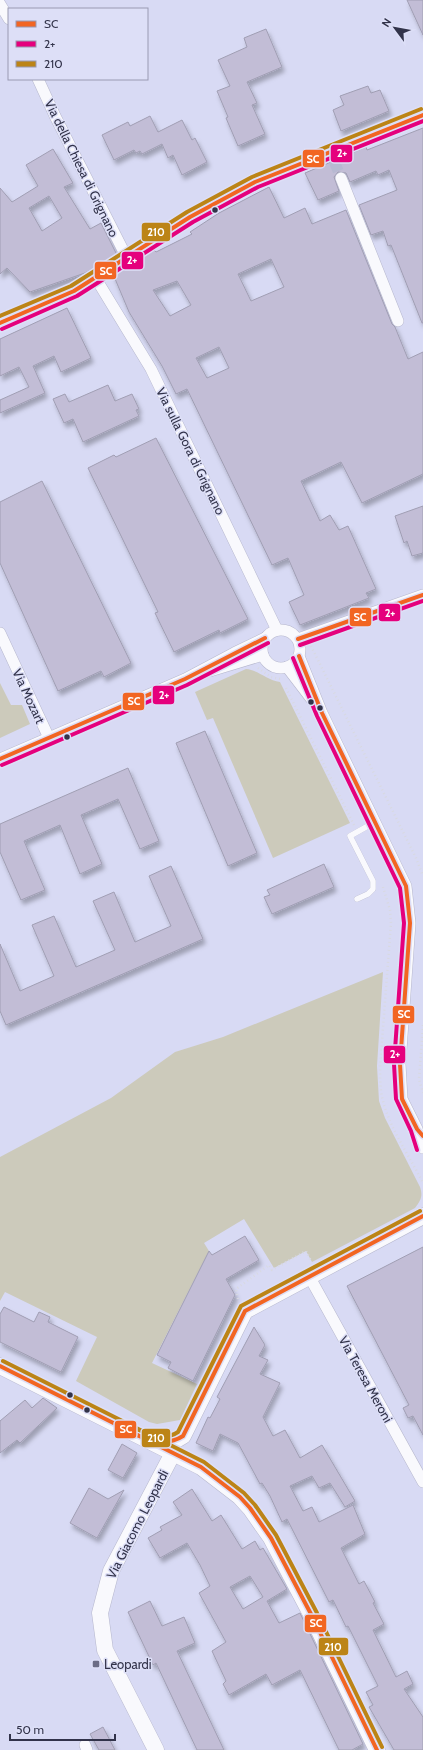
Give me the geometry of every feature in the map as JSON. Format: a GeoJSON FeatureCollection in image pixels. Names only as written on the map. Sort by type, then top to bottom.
{"type":"FeatureCollection","features":[{"type":"Feature","properties":{"kind":"street"},"geometry":{"type":"LineString","coordinates":[[0,4],[8,17]]}},
{"type":"Feature","properties":{"kind":"street","name":"Via della Chiesa di Grignano"},"geometry":{"type":"LineString","coordinates":[[38,80],[55,116],[126,256]]}},
{"type":"Feature","properties":{"kind":"street"},"geometry":{"type":"LineString","coordinates":[[0,323],[74,291],[126,256],[190,217],[255,182],[294,165],[332,157],[423,115]]}},
{"type":"Feature","properties":{"kind":"street"},"geometry":{"type":"LineString","coordinates":[[341,178],[398,321]]}},
{"type":"Feature","properties":{"kind":"street","name":"Via sulla Gora di Grignano"},"geometry":{"type":"LineString","coordinates":[[95,277],[151,369],[277,630]]}},
{"type":"Feature","properties":{"kind":"street"},"geometry":{"type":"LineString","coordinates":[[0,758],[185,679],[265,638],[277,630],[286,630],[293,634],[302,636],[423,595]]}},
{"type":"Feature","properties":{"kind":"street","name":"Via Mozart"},"geometry":{"type":"LineString","coordinates":[[0,633],[49,738]]}},
{"type":"Feature","properties":{"kind":"street"},"geometry":{"type":"LineString","coordinates":[[302,636],[299,656],[322,713],[406,886],[410,923],[400,1064],[402,1098],[420,1133],[423,1148]]}},
{"type":"Feature","properties":{"kind":"street"},"geometry":{"type":"LineString","coordinates":[[265,638],[263,645],[263,656],[271,665],[277,668],[287,667],[293,664],[299,656]]}},
{"type":"Feature","properties":{"kind":"street"},"geometry":{"type":"LineString","coordinates":[[185,679],[263,656]]}},
{"type":"Feature","properties":{"kind":"street"},"geometry":{"type":"LineString","coordinates":[[287,667],[322,713]]}},
{"type":"Feature","properties":{"kind":"street"},"geometry":{"type":"LineString","coordinates":[[376,1750],[312,1616],[271,1538],[250,1508],[240,1497],[183,1451],[182,1444],[183,1436],[245,1311],[308,1276],[423,1216]]}},
{"type":"Feature","properties":{"kind":"street","name":"Via Teresa Meroni"},"geometry":{"type":"LineString","coordinates":[[308,1276],[423,1482]]}},
{"type":"Feature","properties":{"kind":"street"},"geometry":{"type":"LineString","coordinates":[[0,1366],[201,1467]]}},
{"type":"Feature","properties":{"kind":"street"},"geometry":{"type":"LineString","coordinates":[[141,1437],[166,1442],[178,1440],[183,1436]]}},
{"type":"Feature","properties":{"kind":"street","name":"Via Giacomo Leopardi"},"geometry":{"type":"LineString","coordinates":[[156,1750],[105,1650],[100,1613],[111,1570],[173,1453]]}},
{"type":"Feature","properties":{"kind":"lane"},"geometry":{"type":"LineString","coordinates":[[357,898],[368,894],[373,889],[373,881],[350,836],[375,822]]}},
{"type":"Feature","properties":{"kind":"path"},"geometry":{"type":"LineString","coordinates":[[302,636],[416,858],[423,876]]}},
{"type":"Feature","properties":{"kind":"path"},"geometry":{"type":"LineString","coordinates":[[423,1025],[420,1079],[423,1093]]}},
{"type":"Feature","properties":{"kind":"shaded area"},"geometry":{"type":"Polygon","coordinates":[[[246,669],[255,671],[280,682],[350,823],[273,858],[213,718],[207,720],[195,692],[246,669]]]}},
{"type":"Feature","properties":{"kind":"shaded area"},"geometry":{"type":"Polygon","coordinates":[[[0,683],[11,705],[22,705],[30,724],[0,738],[0,683]]]}},
{"type":"Feature","properties":{"kind":"shaded area"},"geometry":{"type":"Polygon","coordinates":[[[383,972],[377,1066],[379,1101],[385,1118],[420,1187],[421,1198],[419,1203],[415,1208],[312,1262],[306,1251],[274,1268],[244,1219],[204,1243],[209,1251],[152,1363],[197,1384],[180,1420],[157,1424],[149,1422],[76,1381],[97,1337],[5,1292],[0,1301],[0,1157],[111,1098],[175,1052],[223,1037],[383,972]]]}},
{"type":"Feature","properties":{"kind":"building"},"geometry":{"type":"Polygon","coordinates":[[[407,0],[423,0],[423,35],[407,0]]]}},
{"type":"Feature","properties":{"kind":"building"},"geometry":{"type":"Polygon","coordinates":[[[266,29],[282,67],[247,82],[257,103],[252,105],[265,134],[238,146],[226,118],[228,117],[217,91],[230,86],[218,60],[247,47],[244,38],[266,29]]]}},
{"type":"Feature","properties":{"kind":"building"},"geometry":{"type":"Polygon","coordinates":[[[368,86],[371,93],[380,90],[389,111],[341,131],[333,110],[344,105],[340,96],[368,86]]]}},
{"type":"Feature","properties":{"kind":"building"},"geometry":{"type":"Polygon","coordinates":[[[150,116],[158,132],[182,120],[192,140],[195,138],[207,162],[182,175],[173,155],[168,158],[162,144],[142,154],[140,151],[136,153],[134,150],[114,160],[102,135],[128,122],[130,126],[150,116]]]}},
{"type":"Feature","properties":{"kind":"building"},"geometry":{"type":"Polygon","coordinates":[[[423,128],[422,323],[391,245],[388,246],[383,231],[371,235],[359,205],[397,190],[389,170],[378,175],[376,171],[350,182],[346,173],[338,172],[334,177],[339,191],[318,200],[305,173],[366,147],[367,150],[423,128]]]}},
{"type":"Feature","properties":{"kind":"building"},"geometry":{"type":"Polygon","coordinates":[[[53,149],[73,183],[64,187],[90,229],[101,223],[117,255],[85,273],[30,292],[7,268],[0,274],[0,188],[12,202],[38,186],[26,165],[53,149]],[[49,196],[29,208],[42,231],[62,218],[49,196]]]}},
{"type":"Feature","properties":{"kind":"building"},"geometry":{"type":"Polygon","coordinates":[[[269,187],[284,218],[305,208],[312,224],[346,210],[392,324],[395,327],[408,359],[423,352],[423,474],[362,503],[341,462],[301,481],[320,521],[330,515],[339,530],[348,526],[376,589],[366,593],[369,598],[300,625],[289,602],[304,595],[288,558],[272,565],[187,389],[176,394],[162,366],[129,312],[113,274],[142,256],[154,250],[156,252],[192,234],[190,232],[219,213],[269,187]],[[271,259],[238,274],[251,301],[284,287],[271,259]],[[177,281],[153,290],[170,316],[191,305],[177,281]],[[219,347],[196,358],[207,378],[229,368],[219,347]]]}},
{"type":"Feature","properties":{"kind":"building"},"geometry":{"type":"Polygon","coordinates":[[[67,308],[91,358],[61,372],[54,356],[33,366],[45,393],[0,413],[0,400],[29,387],[19,367],[0,376],[0,339],[67,308]]]}},
{"type":"Feature","properties":{"kind":"building"},"geometry":{"type":"Polygon","coordinates":[[[108,385],[115,401],[132,394],[139,409],[136,410],[139,416],[83,442],[73,419],[64,423],[53,399],[65,394],[69,402],[108,385]]]}},
{"type":"Feature","properties":{"kind":"building"},"geometry":{"type":"Polygon","coordinates":[[[156,438],[248,619],[220,633],[219,630],[174,652],[155,613],[158,612],[88,468],[114,455],[116,457],[156,438]]]}},
{"type":"Feature","properties":{"kind":"building"},"geometry":{"type":"Polygon","coordinates":[[[42,481],[131,663],[104,677],[101,671],[58,691],[0,563],[0,502],[42,481]]]}},
{"type":"Feature","properties":{"kind":"building"},"geometry":{"type":"Polygon","coordinates":[[[423,506],[423,553],[412,556],[407,541],[404,543],[395,516],[423,506]]]}},
{"type":"Feature","properties":{"kind":"building"},"geometry":{"type":"Polygon","coordinates":[[[205,731],[257,853],[228,866],[176,743],[205,731]]]}},
{"type":"Feature","properties":{"kind":"building"},"geometry":{"type":"Polygon","coordinates":[[[128,768],[159,841],[140,849],[118,799],[81,815],[102,864],[80,874],[60,825],[24,841],[45,890],[21,900],[0,852],[0,824],[128,768]]]}},
{"type":"Feature","properties":{"kind":"building"},"geometry":{"type":"Polygon","coordinates":[[[324,864],[334,887],[272,914],[264,897],[270,895],[267,890],[324,864]]]}},
{"type":"Feature","properties":{"kind":"building"},"geometry":{"type":"Polygon","coordinates":[[[171,866],[203,939],[6,1025],[0,1011],[0,944],[20,991],[54,976],[32,925],[54,916],[76,967],[115,950],[93,901],[114,892],[135,942],[171,926],[149,876],[171,866]]]}},
{"type":"Feature","properties":{"kind":"building"},"geometry":{"type":"Polygon","coordinates":[[[245,1236],[259,1260],[226,1279],[235,1295],[193,1381],[168,1368],[171,1362],[157,1355],[209,1251],[212,1255],[245,1236]]]}},
{"type":"Feature","properties":{"kind":"building"},"geometry":{"type":"Polygon","coordinates":[[[423,1247],[423,1435],[413,1416],[408,1418],[403,1408],[409,1405],[347,1286],[423,1247]]]}},
{"type":"Feature","properties":{"kind":"building"},"geometry":{"type":"Polygon","coordinates":[[[4,1307],[34,1322],[39,1312],[50,1317],[48,1322],[78,1337],[61,1372],[0,1342],[0,1314],[4,1307]]]}},
{"type":"Feature","properties":{"kind":"building"},"geometry":{"type":"Polygon","coordinates":[[[254,1327],[265,1345],[259,1356],[268,1360],[260,1374],[280,1383],[263,1417],[273,1436],[285,1430],[300,1458],[322,1445],[355,1501],[345,1507],[330,1483],[319,1488],[312,1476],[290,1486],[303,1511],[312,1507],[319,1522],[353,1505],[365,1534],[341,1548],[359,1584],[364,1581],[375,1602],[373,1603],[384,1624],[373,1630],[396,1677],[407,1671],[413,1684],[404,1689],[423,1717],[423,1750],[394,1750],[369,1707],[373,1705],[366,1692],[378,1686],[348,1626],[346,1627],[333,1600],[329,1602],[287,1519],[282,1522],[270,1496],[262,1483],[260,1484],[238,1443],[220,1434],[213,1451],[196,1443],[208,1417],[210,1418],[220,1399],[217,1397],[254,1327]]]}},
{"type":"Feature","properties":{"kind":"building"},"geometry":{"type":"Polygon","coordinates":[[[43,1398],[57,1408],[20,1443],[17,1440],[0,1453],[0,1421],[25,1400],[32,1408],[43,1398]]]}},
{"type":"Feature","properties":{"kind":"building"},"geometry":{"type":"Polygon","coordinates":[[[122,1444],[137,1453],[123,1478],[108,1470],[122,1444]]]}},
{"type":"Feature","properties":{"kind":"building"},"geometry":{"type":"Polygon","coordinates":[[[89,1488],[108,1499],[124,1490],[97,1538],[70,1523],[89,1488]]]}},
{"type":"Feature","properties":{"kind":"building"},"geometry":{"type":"Polygon","coordinates":[[[192,1489],[212,1521],[221,1515],[242,1549],[255,1541],[260,1550],[263,1548],[287,1589],[267,1601],[279,1623],[300,1613],[363,1744],[352,1750],[339,1750],[300,1670],[272,1685],[266,1674],[229,1695],[223,1684],[226,1681],[212,1651],[226,1642],[199,1593],[210,1586],[200,1565],[187,1543],[160,1558],[148,1538],[162,1530],[160,1527],[182,1515],[173,1502],[192,1489]],[[250,1576],[230,1587],[243,1609],[263,1597],[250,1576]]]}},
{"type":"Feature","properties":{"kind":"building"},"geometry":{"type":"Polygon","coordinates":[[[150,1601],[162,1626],[184,1617],[195,1643],[177,1651],[224,1750],[197,1750],[156,1663],[153,1665],[128,1612],[150,1601]]]}},
{"type":"Feature","properties":{"kind":"building"},"geometry":{"type":"Polygon","coordinates":[[[103,1727],[115,1750],[99,1750],[90,1734],[103,1727]]]}},
{"type":"Feature","properties":{"kind":"tunnel"},"geometry":{"type":"LineString","coordinates":[[334,161],[341,178]]}},
{"type":"Feature","properties":{"kind":"transit line","name":"210"},"geometry":{"type":"LineString","coordinates":[[0,316],[71,286],[187,212],[252,177],[421,109]]}},
{"type":"Feature","properties":{"kind":"transit line","name":"SC"},"geometry":{"type":"LineString","coordinates":[[0,323],[74,291],[190,217],[255,182],[423,115]]}},
{"type":"Feature","properties":{"kind":"transit line","name":"2+"},"geometry":{"type":"LineString","coordinates":[[2,329],[77,296],[193,222],[258,187],[423,121]]}},
{"type":"Feature","properties":{"kind":"transit line","name":"SC"},"geometry":{"type":"LineString","coordinates":[[298,639],[423,595]]}},
{"type":"Feature","properties":{"kind":"transit line","name":"2+"},"geometry":{"type":"LineString","coordinates":[[300,645],[423,601]]}},
{"type":"Feature","properties":{"kind":"transit line","name":"SC"},"geometry":{"type":"LineString","coordinates":[[0,759],[185,679],[265,638]]}},
{"type":"Feature","properties":{"kind":"transit line","name":"2+"},"geometry":{"type":"LineString","coordinates":[[2,765],[187,685],[268,643]]}},
{"type":"Feature","properties":{"kind":"transit line","name":"SC"},"geometry":{"type":"LineString","coordinates":[[299,656],[322,713],[406,886],[410,923],[400,1064],[402,1099],[417,1129],[423,1136]]}},
{"type":"Feature","properties":{"kind":"transit line","name":"2+"},"geometry":{"type":"LineString","coordinates":[[293,658],[317,716],[400,888],[404,923],[394,1064],[396,1099],[411,1131],[417,1150]]}},
{"type":"Feature","properties":{"kind":"transit line","name":"210"},"geometry":{"type":"LineString","coordinates":[[134,1428],[156,1436],[168,1436],[178,1432],[241,1306],[420,1211]]}},
{"type":"Feature","properties":{"kind":"transit line","name":"SC"},"geometry":{"type":"LineString","coordinates":[[132,1433],[151,1440],[164,1442],[183,1436],[245,1311],[423,1216]]}},
{"type":"Feature","properties":{"kind":"transit line","name":"210"},"geometry":{"type":"LineString","coordinates":[[3,1361],[204,1462],[244,1493],[255,1505],[276,1535],[317,1613],[382,1747]]}},
{"type":"Feature","properties":{"kind":"transit line","name":"SC"},"geometry":{"type":"LineString","coordinates":[[0,1366],[201,1467],[240,1497],[250,1508],[271,1538],[312,1616],[377,1750]]}},
{"type":"Feature","properties":{"kind":"place","name":"Leopardi"},"geometry":{"type":"Point","coordinates":[96,1664]}}]}
